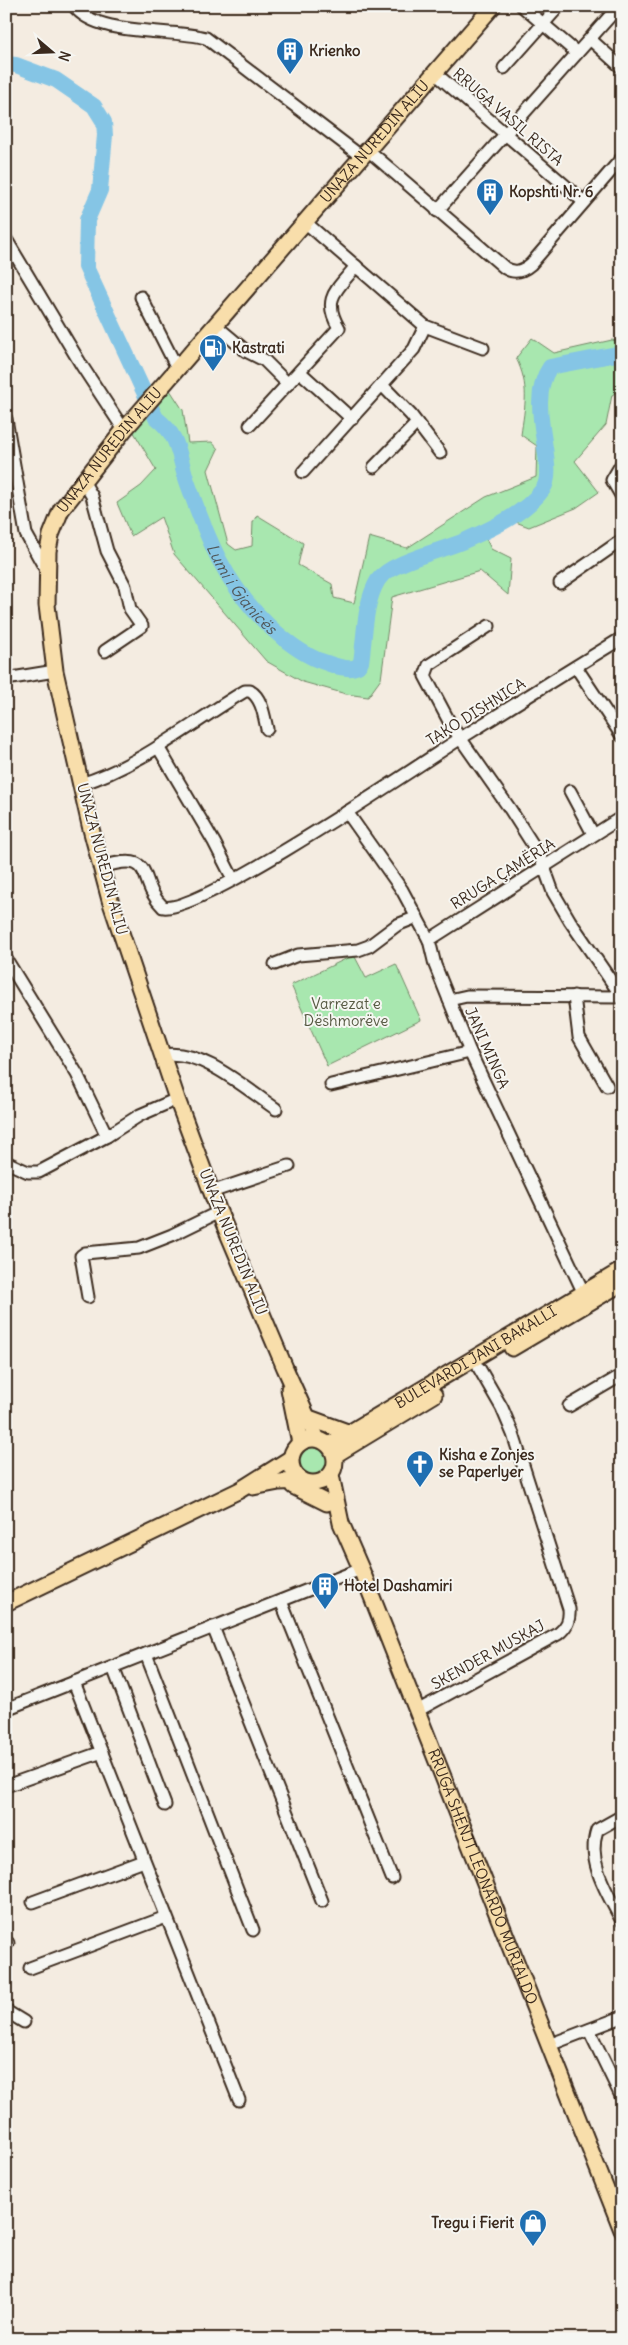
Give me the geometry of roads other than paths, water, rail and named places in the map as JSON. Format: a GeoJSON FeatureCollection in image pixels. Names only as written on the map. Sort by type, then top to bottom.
{"type":"FeatureCollection","features":[{"type":"Feature","properties":{"kind":"main road","name":"UNAZA NUREDIN ALIU"},"geometry":{"type":"LineString","coordinates":[[327,1446],[309,1418],[284,1368],[219,1212],[177,1099],[110,900],[80,784],[55,671],[47,605],[46,570],[51,535],[55,523],[61,510],[83,481],[172,373],[493,6]]}},
{"type":"Feature","properties":{"kind":"main road","name":"BULEVARDI JANI BAKALLI"},"geometry":{"type":"LineString","coordinates":[[327,1446],[479,1368],[586,1298],[622,1270]]}},
{"type":"Feature","properties":{"kind":"main road","name":"BULEVARDI JANI BAKALLI"},"geometry":{"type":"LineString","coordinates":[[327,1446],[586,1298],[622,1283]]}},
{"type":"Feature","properties":{"kind":"main road","name":"UNAZA NUREDIN ALIU"},"geometry":{"type":"LineString","coordinates":[[284,1368],[300,1443]]}},
{"type":"Feature","properties":{"kind":"main road"},"geometry":{"type":"LineString","coordinates":[[309,1418],[330,1428],[350,1433]]}},
{"type":"Feature","properties":{"kind":"main road"},"geometry":{"type":"LineString","coordinates":[[6,1603],[240,1490],[291,1458],[300,1443],[306,1440],[327,1446],[336,1464],[331,1475],[322,1482],[279,1482],[240,1490]]}},
{"type":"Feature","properties":{"kind":"main road"},"geometry":{"type":"LineString","coordinates":[[291,1458],[294,1472],[307,1482]]}},
{"type":"Feature","properties":{"kind":"main road","name":"RRUGA SHENJT LEONARDO MURIALDO"},"geometry":{"type":"LineString","coordinates":[[331,1475],[341,1523]]}},
{"type":"Feature","properties":{"kind":"main road"},"geometry":{"type":"LineString","coordinates":[[279,1482],[299,1488],[327,1503]]}},
{"type":"Feature","properties":{"kind":"main road","name":"RRUGA SHENJT LEONARDO MURIALDO"},"geometry":{"type":"LineString","coordinates":[[307,1482],[327,1503],[341,1523],[361,1569],[622,2230]]}},
{"type":"Feature","properties":{"kind":"street"},"geometry":{"type":"LineString","coordinates":[[74,6],[84,17],[106,24],[182,33],[206,38],[365,153],[438,211],[505,268],[515,272],[531,264],[622,158]]}},
{"type":"Feature","properties":{"kind":"street"},"geometry":{"type":"LineString","coordinates":[[522,6],[577,53]]}},
{"type":"Feature","properties":{"kind":"street"},"geometry":{"type":"LineString","coordinates":[[504,68],[559,6]]}},
{"type":"Feature","properties":{"kind":"street"},"geometry":{"type":"LineString","coordinates":[[438,211],[619,6]]}},
{"type":"Feature","properties":{"kind":"street"},"geometry":{"type":"LineString","coordinates":[[590,39],[622,68]]}},
{"type":"Feature","properties":{"kind":"street","name":"RRUGA VASIL RISTA"},"geometry":{"type":"LineString","coordinates":[[435,73],[584,202]]}},
{"type":"Feature","properties":{"kind":"street"},"geometry":{"type":"LineString","coordinates":[[305,222],[425,326],[483,348]]}},
{"type":"Feature","properties":{"kind":"street"},"geometry":{"type":"LineString","coordinates":[[6,239],[82,366],[127,427]]}},
{"type":"Feature","properties":{"kind":"street"},"geometry":{"type":"LineString","coordinates":[[250,425],[339,328],[330,311],[330,304],[338,288],[356,266]]}},
{"type":"Feature","properties":{"kind":"street"},"geometry":{"type":"LineString","coordinates":[[141,297],[172,373]]}},
{"type":"Feature","properties":{"kind":"street"},"geometry":{"type":"LineString","coordinates":[[215,325],[246,351],[264,360],[288,384]]}},
{"type":"Feature","properties":{"kind":"street"},"geometry":{"type":"LineString","coordinates":[[303,472],[414,349],[425,326]]}},
{"type":"Feature","properties":{"kind":"street"},"geometry":{"type":"LineString","coordinates":[[300,372],[352,418]]}},
{"type":"Feature","properties":{"kind":"street"},"geometry":{"type":"LineString","coordinates":[[382,385],[417,422],[440,453]]}},
{"type":"Feature","properties":{"kind":"street"},"geometry":{"type":"LineString","coordinates":[[6,419],[26,534],[46,570]]}},
{"type":"Feature","properties":{"kind":"street"},"geometry":{"type":"LineString","coordinates":[[374,466],[417,422]]}},
{"type":"Feature","properties":{"kind":"street"},"geometry":{"type":"LineString","coordinates":[[622,463],[612,480],[622,497]]}},
{"type":"Feature","properties":{"kind":"street"},"geometry":{"type":"LineString","coordinates":[[83,481],[92,496],[107,551],[125,586],[130,609],[142,626],[105,651]]}},
{"type":"Feature","properties":{"kind":"street"},"geometry":{"type":"LineString","coordinates":[[560,583],[622,540]]}},
{"type":"Feature","properties":{"kind":"street"},"geometry":{"type":"LineString","coordinates":[[489,626],[428,664],[425,676],[431,690],[460,739],[540,856],[553,892],[566,914],[622,997]]}},
{"type":"Feature","properties":{"kind":"street","name":"TAKO DISHNICA"},"geometry":{"type":"LineString","coordinates":[[101,867],[125,862],[137,864],[147,876],[158,901],[167,908],[183,904],[233,879],[347,812],[622,638]]}},
{"type":"Feature","properties":{"kind":"street"},"geometry":{"type":"LineString","coordinates":[[576,667],[622,736]]}},
{"type":"Feature","properties":{"kind":"street"},"geometry":{"type":"LineString","coordinates":[[6,679],[55,671]]}},
{"type":"Feature","properties":{"kind":"street"},"geometry":{"type":"LineString","coordinates":[[80,784],[115,771],[158,747],[244,691],[250,691],[257,698],[267,729]]}},
{"type":"Feature","properties":{"kind":"street"},"geometry":{"type":"LineString","coordinates":[[158,747],[214,842],[233,879]]}},
{"type":"Feature","properties":{"kind":"street"},"geometry":{"type":"LineString","coordinates":[[570,791],[593,834]]}},
{"type":"Feature","properties":{"kind":"street","name":"JANI MINGA"},"geometry":{"type":"LineString","coordinates":[[347,812],[402,890],[429,940],[434,965],[470,1052],[586,1298]]}},
{"type":"Feature","properties":{"kind":"street","name":"RRUGA ÇAMËRIA"},"geometry":{"type":"LineString","coordinates":[[429,940],[622,817]]}},
{"type":"Feature","properties":{"kind":"street"},"geometry":{"type":"LineString","coordinates":[[275,964],[298,956],[358,950],[369,946],[397,925],[417,917]]}},
{"type":"Feature","properties":{"kind":"street"},"geometry":{"type":"LineString","coordinates":[[6,959],[77,1074],[107,1136]]}},
{"type":"Feature","properties":{"kind":"street"},"geometry":{"type":"LineString","coordinates":[[449,1000],[467,996],[622,997]]}},
{"type":"Feature","properties":{"kind":"street"},"geometry":{"type":"LineString","coordinates":[[574,996],[579,1037],[607,1086]]}},
{"type":"Feature","properties":{"kind":"street"},"geometry":{"type":"LineString","coordinates":[[331,1085],[470,1052]]}},
{"type":"Feature","properties":{"kind":"street"},"geometry":{"type":"LineString","coordinates":[[163,1055],[181,1053],[200,1060],[276,1109]]}},
{"type":"Feature","properties":{"kind":"street"},"geometry":{"type":"LineString","coordinates":[[6,1162],[28,1172],[39,1172],[107,1136],[140,1115],[177,1099]]}},
{"type":"Feature","properties":{"kind":"street"},"geometry":{"type":"LineString","coordinates":[[212,1192],[289,1166]]}},
{"type":"Feature","properties":{"kind":"street"},"geometry":{"type":"LineString","coordinates":[[88,1297],[81,1256],[85,1253],[139,1248],[172,1235],[219,1212]]}},
{"type":"Feature","properties":{"kind":"street","name":"SKENDER MUSKAJ"},"geometry":{"type":"LineString","coordinates":[[417,1711],[558,1634],[569,1622],[569,1609],[516,1443],[502,1408],[479,1368]]}},
{"type":"Feature","properties":{"kind":"street"},"geometry":{"type":"LineString","coordinates":[[570,1406],[622,1375]]}},
{"type":"Feature","properties":{"kind":"street"},"geometry":{"type":"LineString","coordinates":[[6,1708],[361,1569]]}},
{"type":"Feature","properties":{"kind":"street"},"geometry":{"type":"LineString","coordinates":[[281,1601],[392,1878]]}},
{"type":"Feature","properties":{"kind":"street"},"geometry":{"type":"LineString","coordinates":[[212,1627],[322,1901]]}},
{"type":"Feature","properties":{"kind":"street"},"geometry":{"type":"LineString","coordinates":[[146,1654],[253,1930]]}},
{"type":"Feature","properties":{"kind":"street"},"geometry":{"type":"LineString","coordinates":[[113,1667],[166,1805]]}},
{"type":"Feature","properties":{"kind":"street"},"geometry":{"type":"LineString","coordinates":[[74,1682],[239,2100]]}},
{"type":"Feature","properties":{"kind":"street"},"geometry":{"type":"LineString","coordinates":[[6,1786],[102,1752]]}},
{"type":"Feature","properties":{"kind":"street"},"geometry":{"type":"LineString","coordinates":[[622,1816],[597,1830],[594,1846],[596,1867],[622,1921]]}},
{"type":"Feature","properties":{"kind":"street"},"geometry":{"type":"LineString","coordinates":[[32,1902],[144,1861]]}},
{"type":"Feature","properties":{"kind":"street"},"geometry":{"type":"LineString","coordinates":[[30,1968],[166,1917]]}},
{"type":"Feature","properties":{"kind":"street"},"geometry":{"type":"LineString","coordinates":[[6,2011],[24,2022]]}},
{"type":"Feature","properties":{"kind":"street"},"geometry":{"type":"LineString","coordinates":[[548,2045],[622,2017]]}},
{"type":"Feature","properties":{"kind":"street"},"geometry":{"type":"LineString","coordinates":[[588,2030],[622,2098]]}},
{"type":"Feature","properties":{"kind":"waterway","name":"Lumi i Gjanicës"},"geometry":{"type":"LineString","coordinates":[[6,64],[16,65],[56,80],[94,106],[104,122],[105,135],[100,190],[87,220],[86,267],[156,418],[170,433],[178,448],[188,484],[219,560],[240,594],[268,625],[292,645],[311,657],[338,667],[354,668],[358,666],[361,662],[370,599],[378,580],[384,574],[405,562],[455,545],[485,531],[507,520],[536,498],[543,489],[547,479],[540,398],[543,382],[550,367],[622,353]]}},
{"type":"Feature","properties":{"kind":"place","name":"Krienko"},"geometry":{"type":"Point","coordinates":[290,75]}},
{"type":"Feature","properties":{"kind":"place","name":"Kopshti Nr. 6"},"geometry":{"type":"Point","coordinates":[490,216]}},
{"type":"Feature","properties":{"kind":"place","name":"Kastrati"},"geometry":{"type":"Point","coordinates":[213,372]}},
{"type":"Feature","properties":{"kind":"place","name":"Kisha e Zonjes se Paperlyer"},"geometry":{"type":"Point","coordinates":[420,1488]}},
{"type":"Feature","properties":{"kind":"place","name":"Hotel Dashamiri"},"geometry":{"type":"Point","coordinates":[325,1610]}},
{"type":"Feature","properties":{"kind":"place","name":"Tregu i Fierit"},"geometry":{"type":"Point","coordinates":[533,2247]}},
{"type":"Feature","properties":{"kind":"park label","name":"Varrezat e Dëshmorëve"},"geometry":{"type":"Point","coordinates":[346,1012]}}]}
